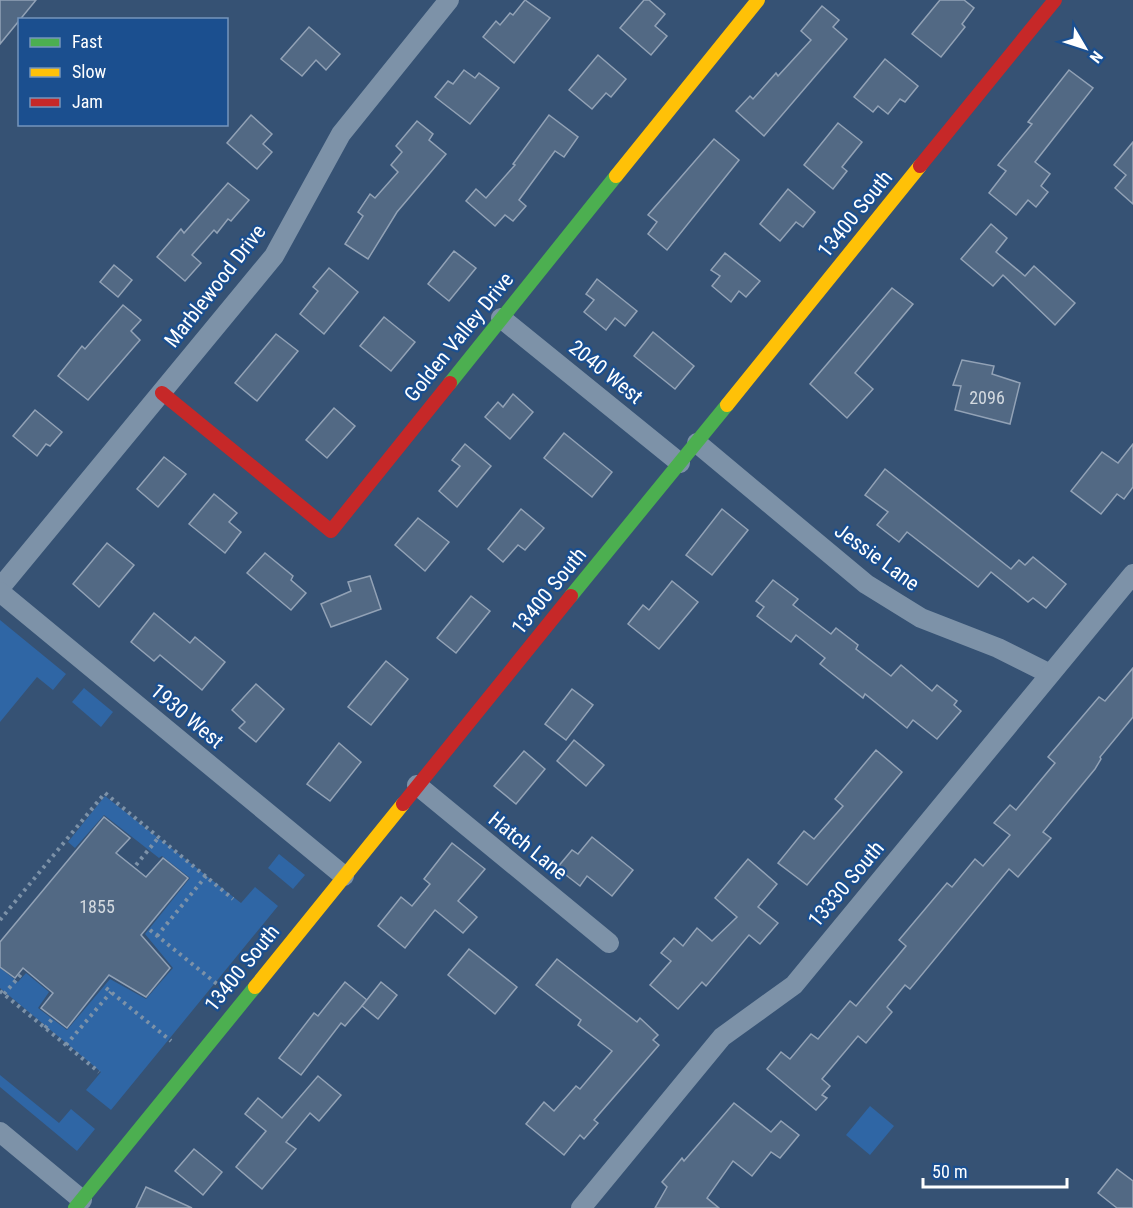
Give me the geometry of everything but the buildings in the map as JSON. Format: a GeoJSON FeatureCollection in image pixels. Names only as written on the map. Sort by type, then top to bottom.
{"type":"FeatureCollection","features":[{"type":"Feature","properties":{"kind":"street","name":"Marblewood Drive"},"geometry":{"type":"LineString","coordinates":[[0,590],[274,256],[341,134],[449,0]]}},
{"type":"Feature","properties":{"kind":"street","name":"Golden Valley Drive"},"geometry":{"type":"LineString","coordinates":[[162,393],[331,531],[758,0]]}},
{"type":"Feature","properties":{"kind":"street","name":"13400 South"},"geometry":{"type":"LineString","coordinates":[[78,1204],[1055,0]]}},
{"type":"Feature","properties":{"kind":"street","name":"2040 West"},"geometry":{"type":"LineString","coordinates":[[501,318],[680,463]]}},
{"type":"Feature","properties":{"kind":"street","name":"Jessie Lane"},"geometry":{"type":"LineString","coordinates":[[697,442],[866,584],[921,618],[998,648],[1050,674]]}},
{"type":"Feature","properties":{"kind":"street","name":"13330 South"},"geometry":{"type":"LineString","coordinates":[[581,1208],[722,1037],[794,985],[1133,573]]}},
{"type":"Feature","properties":{"kind":"street","name":"1930 West"},"geometry":{"type":"LineString","coordinates":[[0,590],[344,876]]}},
{"type":"Feature","properties":{"kind":"street","name":"Hatch Lane"},"geometry":{"type":"LineString","coordinates":[[417,785],[609,943]]}},
{"type":"Feature","properties":{"kind":"street"},"geometry":{"type":"LineString","coordinates":[[0,1132],[78,1204]]}},
{"type":"Feature","properties":{"kind":"path"},"geometry":{"type":"LineString","coordinates":[[0,920],[105,792],[232,899]]}},
{"type":"Feature","properties":{"kind":"path"},"geometry":{"type":"LineString","coordinates":[[136,865],[159,837]]}},
{"type":"Feature","properties":{"kind":"path"},"geometry":{"type":"LineString","coordinates":[[157,936],[206,876]]}},
{"type":"Feature","properties":{"kind":"path"},"geometry":{"type":"LineString","coordinates":[[150,930],[217,984]]}},
{"type":"Feature","properties":{"kind":"path"},"geometry":{"type":"LineString","coordinates":[[23,972],[2,993],[99,1072]]}},
{"type":"Feature","properties":{"kind":"path"},"geometry":{"type":"LineString","coordinates":[[106,988],[171,1041]]}},
{"type":"Feature","properties":{"kind":"path"},"geometry":{"type":"LineString","coordinates":[[66,1045],[111,992]]}},
{"type":"Feature","properties":{"kind":"path"},"geometry":{"type":"LineString","coordinates":[[45,1028],[51,1019]]}},
{"type":"Feature","properties":{"kind":"shaded area"},"geometry":{"type":"Polygon","coordinates":[[[0,620],[66,674],[53,690],[37,677],[0,722],[0,620]]]}},
{"type":"Feature","properties":{"kind":"shaded area"},"geometry":{"type":"Polygon","coordinates":[[[84,688],[113,712],[101,727],[72,702],[84,688]]]}},
{"type":"Feature","properties":{"kind":"shaded area"},"geometry":{"type":"Polygon","coordinates":[[[105,796],[241,903],[255,887],[278,906],[111,1110],[86,1090],[101,1072],[0,988],[0,968],[18,982],[26,973],[49,992],[38,1008],[67,1030],[110,979],[146,999],[173,968],[145,934],[190,878],[162,856],[159,858],[104,815],[75,848],[68,842],[105,796]]]}},
{"type":"Feature","properties":{"kind":"shaded area"},"geometry":{"type":"Polygon","coordinates":[[[279,854],[305,875],[293,889],[268,868],[279,854]]]}},
{"type":"Feature","properties":{"kind":"shaded area"},"geometry":{"type":"Polygon","coordinates":[[[0,1075],[59,1123],[71,1109],[95,1129],[77,1151],[0,1087],[0,1075]]]}},
{"type":"Feature","properties":{"kind":"shaded area"},"geometry":{"type":"Polygon","coordinates":[[[870,1106],[894,1126],[870,1155],[846,1135],[870,1106]]]}},
{"type":"Feature","properties":{"kind":"traffic: fast"},"geometry":{"type":"LineString","coordinates":[[450,383],[616,176]]}},
{"type":"Feature","properties":{"kind":"traffic: fast"},"geometry":{"type":"LineString","coordinates":[[571,596],[727,405]]}},
{"type":"Feature","properties":{"kind":"traffic: fast"},"geometry":{"type":"LineString","coordinates":[[75,1208],[255,987]]}},
{"type":"Feature","properties":{"kind":"traffic: slow"},"geometry":{"type":"LineString","coordinates":[[616,176],[758,0]]}},
{"type":"Feature","properties":{"kind":"traffic: slow"},"geometry":{"type":"LineString","coordinates":[[727,405],[920,166]]}},
{"type":"Feature","properties":{"kind":"traffic: slow"},"geometry":{"type":"LineString","coordinates":[[255,987],[403,804]]}},
{"type":"Feature","properties":{"kind":"traffic: jam"},"geometry":{"type":"LineString","coordinates":[[920,166],[1055,0]]}},
{"type":"Feature","properties":{"kind":"traffic: jam"},"geometry":{"type":"LineString","coordinates":[[162,393],[331,531],[450,383]]}},
{"type":"Feature","properties":{"kind":"traffic: jam"},"geometry":{"type":"LineString","coordinates":[[403,804],[571,596]]}}]}
